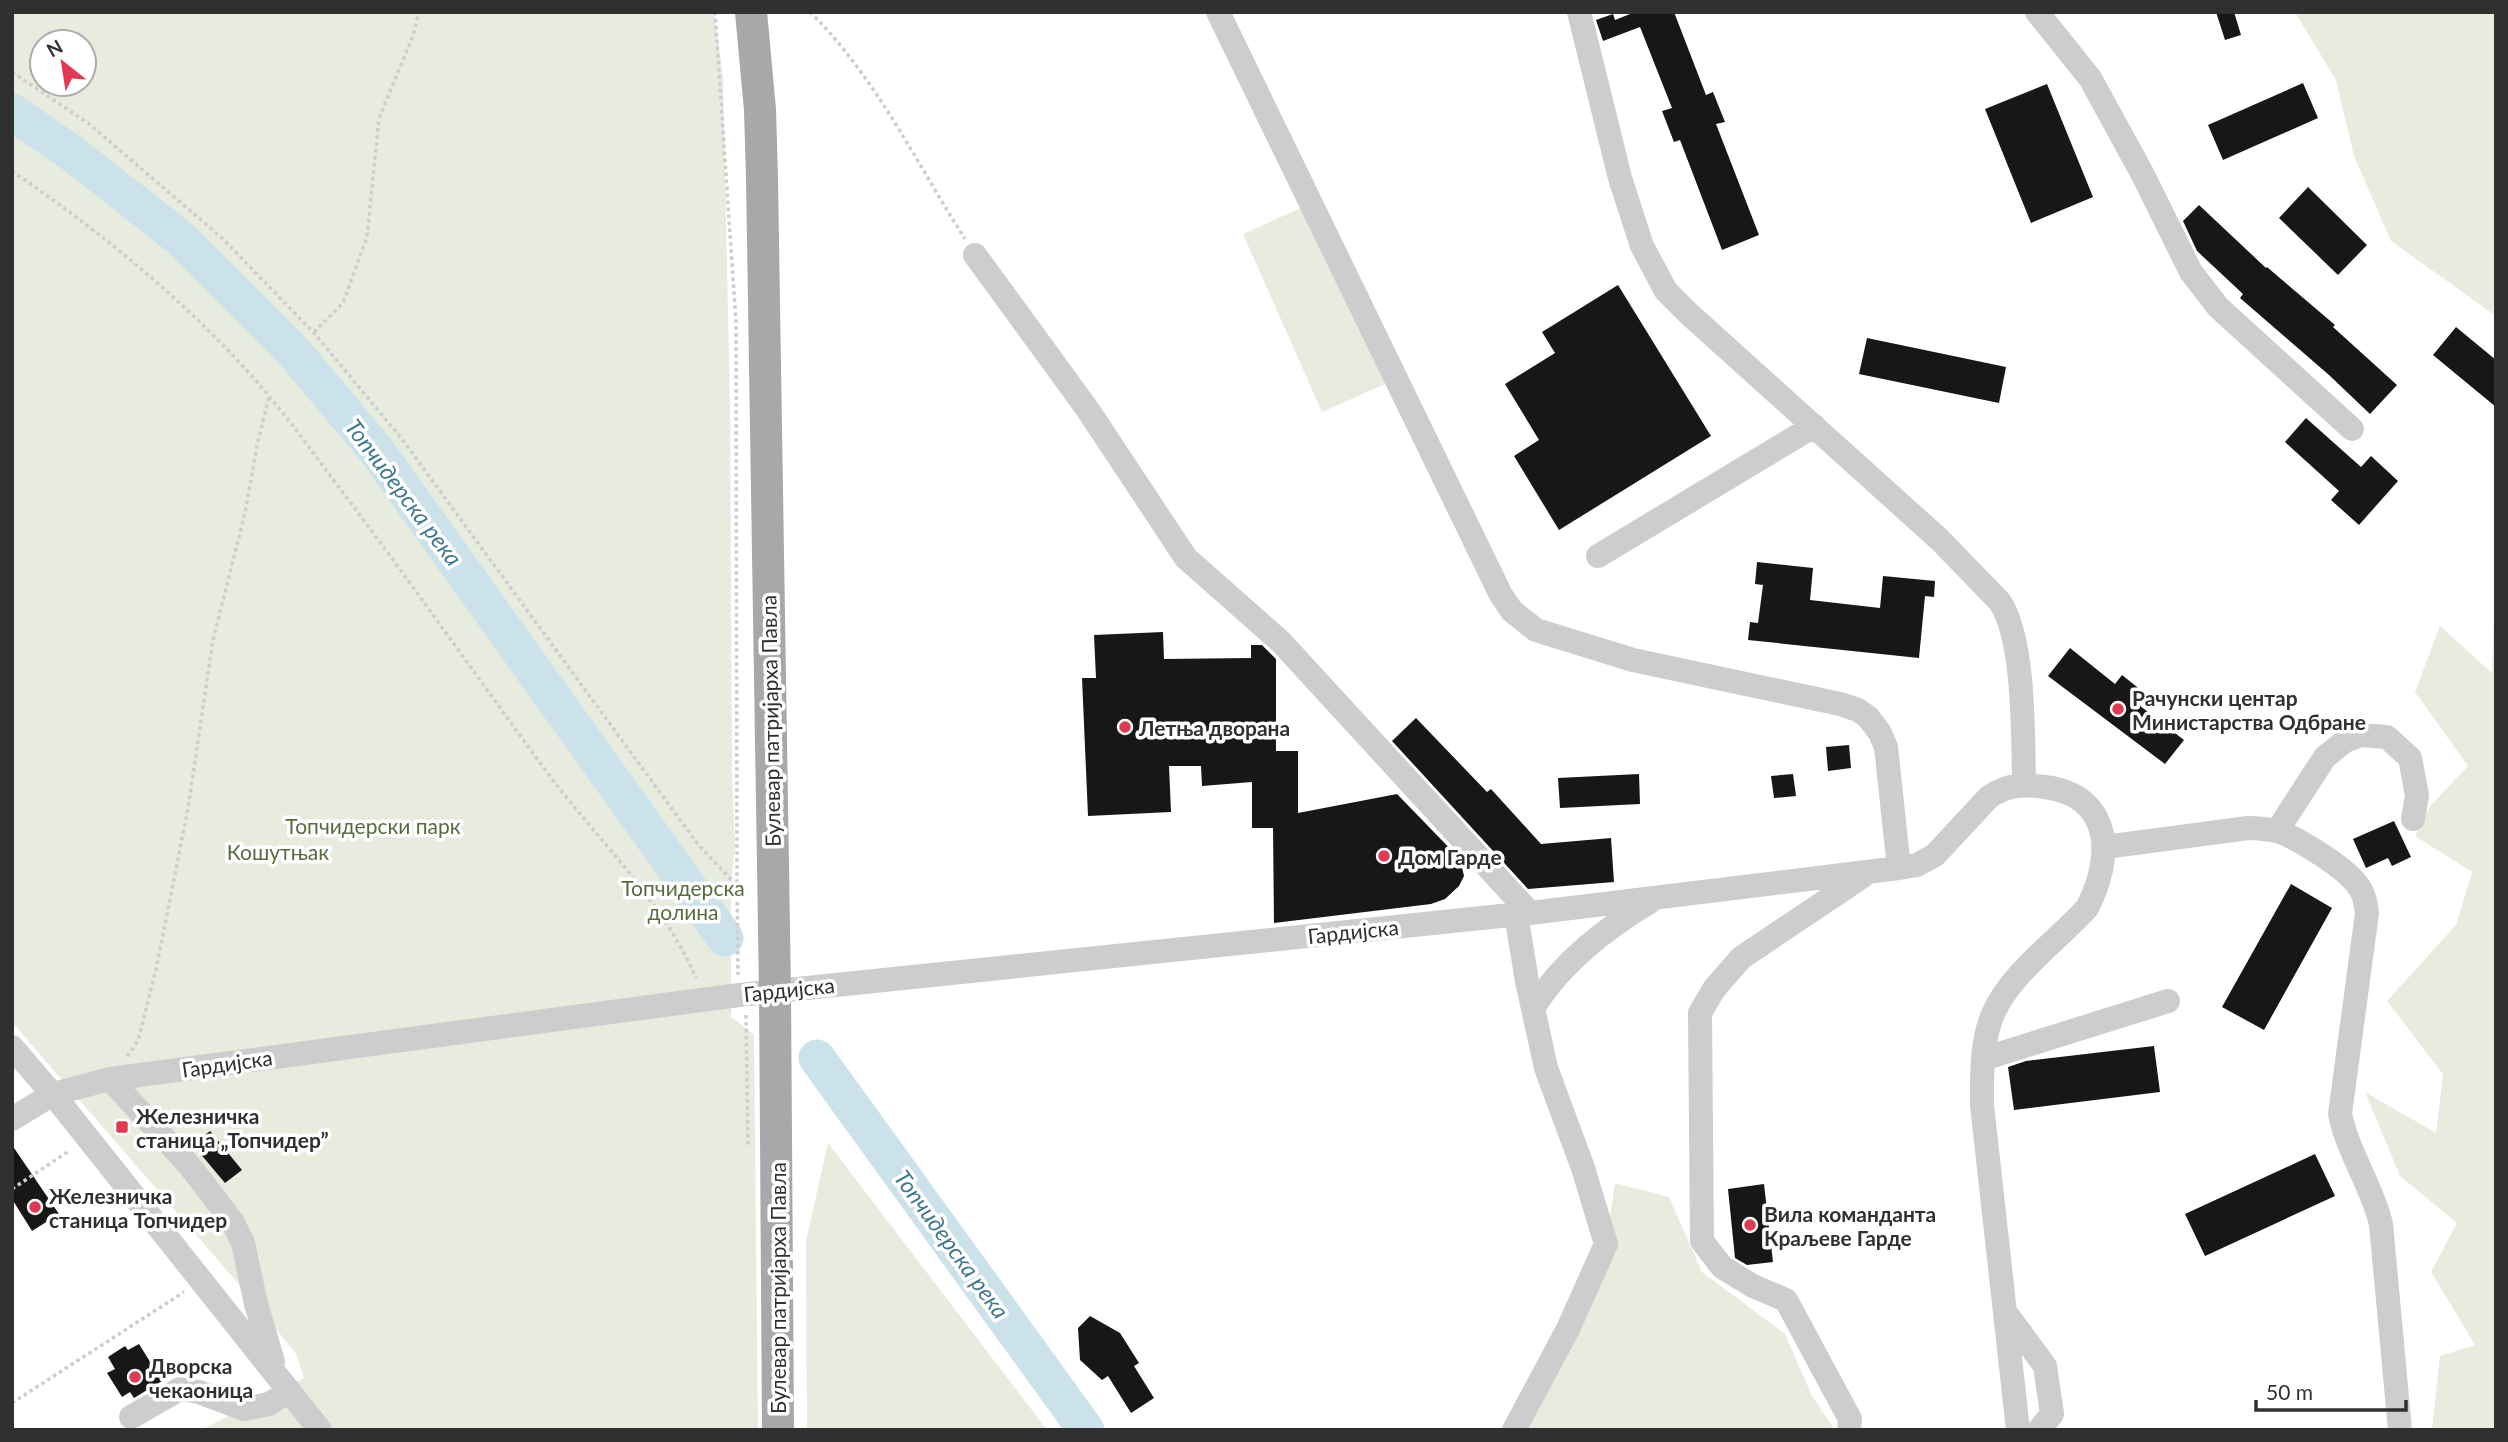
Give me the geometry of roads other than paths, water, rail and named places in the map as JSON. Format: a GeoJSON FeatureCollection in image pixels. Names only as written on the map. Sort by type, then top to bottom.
{"type":"FeatureCollection","features":[{"type":"Feature","properties":{"kind":"main road","name":"Булевар патријарха Павла"},"geometry":{"type":"LineString","coordinates":[[751,12],[761,137],[775,990],[778,1430]]}},
{"type":"Feature","properties":{"kind":"street"},"geometry":{"type":"LineString","coordinates":[[1218,12],[1495,582],[1512,611],[1536,630],[1633,660],[1858,710],[1873,724],[1886,747],[1899,868]]}},
{"type":"Feature","properties":{"kind":"street"},"geometry":{"type":"LineString","coordinates":[[1579,12],[1619,178],[1642,246],[1666,291],[1940,540],[2000,602],[2007,614],[2015,643],[2023,733],[2024,785],[2064,791],[2080,800],[2100,823],[2105,848],[2096,891],[2087,908],[2003,996],[1993,1014],[1983,1059],[1982,1105],[2018,1430]]}},
{"type":"Feature","properties":{"kind":"street"},"geometry":{"type":"LineString","coordinates":[[2037,12],[2074,58],[2105,103],[2186,262],[2202,287],[2218,307],[2352,429]]}},
{"type":"Feature","properties":{"kind":"street"},"geometry":{"type":"LineString","coordinates":[[975,255],[1088,410],[1186,558],[1281,642],[1523,914],[1533,1008],[1546,1068],[1583,1168],[1606,1244],[1568,1329],[1514,1430]]}},
{"type":"Feature","properties":{"kind":"street"},"geometry":{"type":"LineString","coordinates":[[1598,556],[1814,426]]}},
{"type":"Feature","properties":{"kind":"street"},"geometry":{"type":"LineString","coordinates":[[2277,831],[2325,757],[2345,741],[2360,736],[2387,737],[2410,758],[2417,795],[2413,818]]}},
{"type":"Feature","properties":{"kind":"street","name":"Гардијска"},"geometry":{"type":"LineString","coordinates":[[12,1119],[53,1094],[82,1084],[110,1079],[775,990],[1523,914],[1899,868],[1917,865],[1935,855],[1989,797],[2007,787],[2024,785]]}},
{"type":"Feature","properties":{"kind":"street"},"geometry":{"type":"LineString","coordinates":[[2105,848],[2248,828],[2277,831],[2295,838],[2348,874],[2357,884],[2366,906],[2340,1114],[2346,1137],[2378,1210],[2381,1224],[2400,1430]]}},
{"type":"Feature","properties":{"kind":"street"},"geometry":{"type":"LineString","coordinates":[[1849,1430],[1850,1419],[1786,1300],[1753,1286],[1722,1267],[1702,1241],[1700,1013],[1714,989],[1741,958],[1869,872]]}},
{"type":"Feature","properties":{"kind":"street"},"geometry":{"type":"LineString","coordinates":[[1533,1008],[1544,990],[1611,925],[1657,897]]}},
{"type":"Feature","properties":{"kind":"street"},"geometry":{"type":"LineString","coordinates":[[1983,1059],[2168,1001]]}},
{"type":"Feature","properties":{"kind":"street"},"geometry":{"type":"LineString","coordinates":[[12,1046],[320,1430]]}},
{"type":"Feature","properties":{"kind":"street"},"geometry":{"type":"LineString","coordinates":[[110,1079],[189,1165],[232,1221],[243,1242],[256,1304],[283,1383]]}},
{"type":"Feature","properties":{"kind":"street"},"geometry":{"type":"LineString","coordinates":[[2005,1313],[2045,1366],[2052,1414],[2039,1430]]}},
{"type":"Feature","properties":{"kind":"street"},"geometry":{"type":"LineString","coordinates":[[131,1417],[180,1389],[199,1392],[244,1409],[269,1404],[283,1383]]}},
{"type":"Feature","properties":{"kind":"waterway","name":"Топчидерска река"},"geometry":{"type":"LineString","coordinates":[[12,112],[73,154],[180,238],[293,351],[376,450],[725,938]]}},
{"type":"Feature","properties":{"kind":"waterway","name":"Топчидерска река"},"geometry":{"type":"LineString","coordinates":[[817,1058],[1086,1430]]}},
{"type":"Feature","properties":{"kind":"place","name":"Рачунски центар Министарства Одбране"},"geometry":{"type":"Point","coordinates":[2118,709]}},
{"type":"Feature","properties":{"kind":"place","name":"Летња дворана"},"geometry":{"type":"Point","coordinates":[1125,727]}},
{"type":"Feature","properties":{"kind":"place","name":"Дом Гарде"},"geometry":{"type":"Point","coordinates":[1384,856]}},
{"type":"Feature","properties":{"kind":"place","name":"Железничка станица „Топчидер”"},"geometry":{"type":"Point","coordinates":[122,1127]}},
{"type":"Feature","properties":{"kind":"place","name":"Железничка станица Топчидер"},"geometry":{"type":"Point","coordinates":[35,1207]}},
{"type":"Feature","properties":{"kind":"place","name":"Вила команданта Краљеве Гарде"},"geometry":{"type":"Point","coordinates":[1750,1225]}},
{"type":"Feature","properties":{"kind":"place","name":"Дворска чекаоница"},"geometry":{"type":"Point","coordinates":[135,1377]}},
{"type":"Feature","properties":{"kind":"park label","name":"Топчидерски парк"},"geometry":{"type":"Point","coordinates":[373,825]}},
{"type":"Feature","properties":{"kind":"park label","name":"Кошутњак"},"geometry":{"type":"Point","coordinates":[278,851]}},
{"type":"Feature","properties":{"kind":"park label","name":"Топчидерска долина"},"geometry":{"type":"Point","coordinates":[683,899]}}]}
